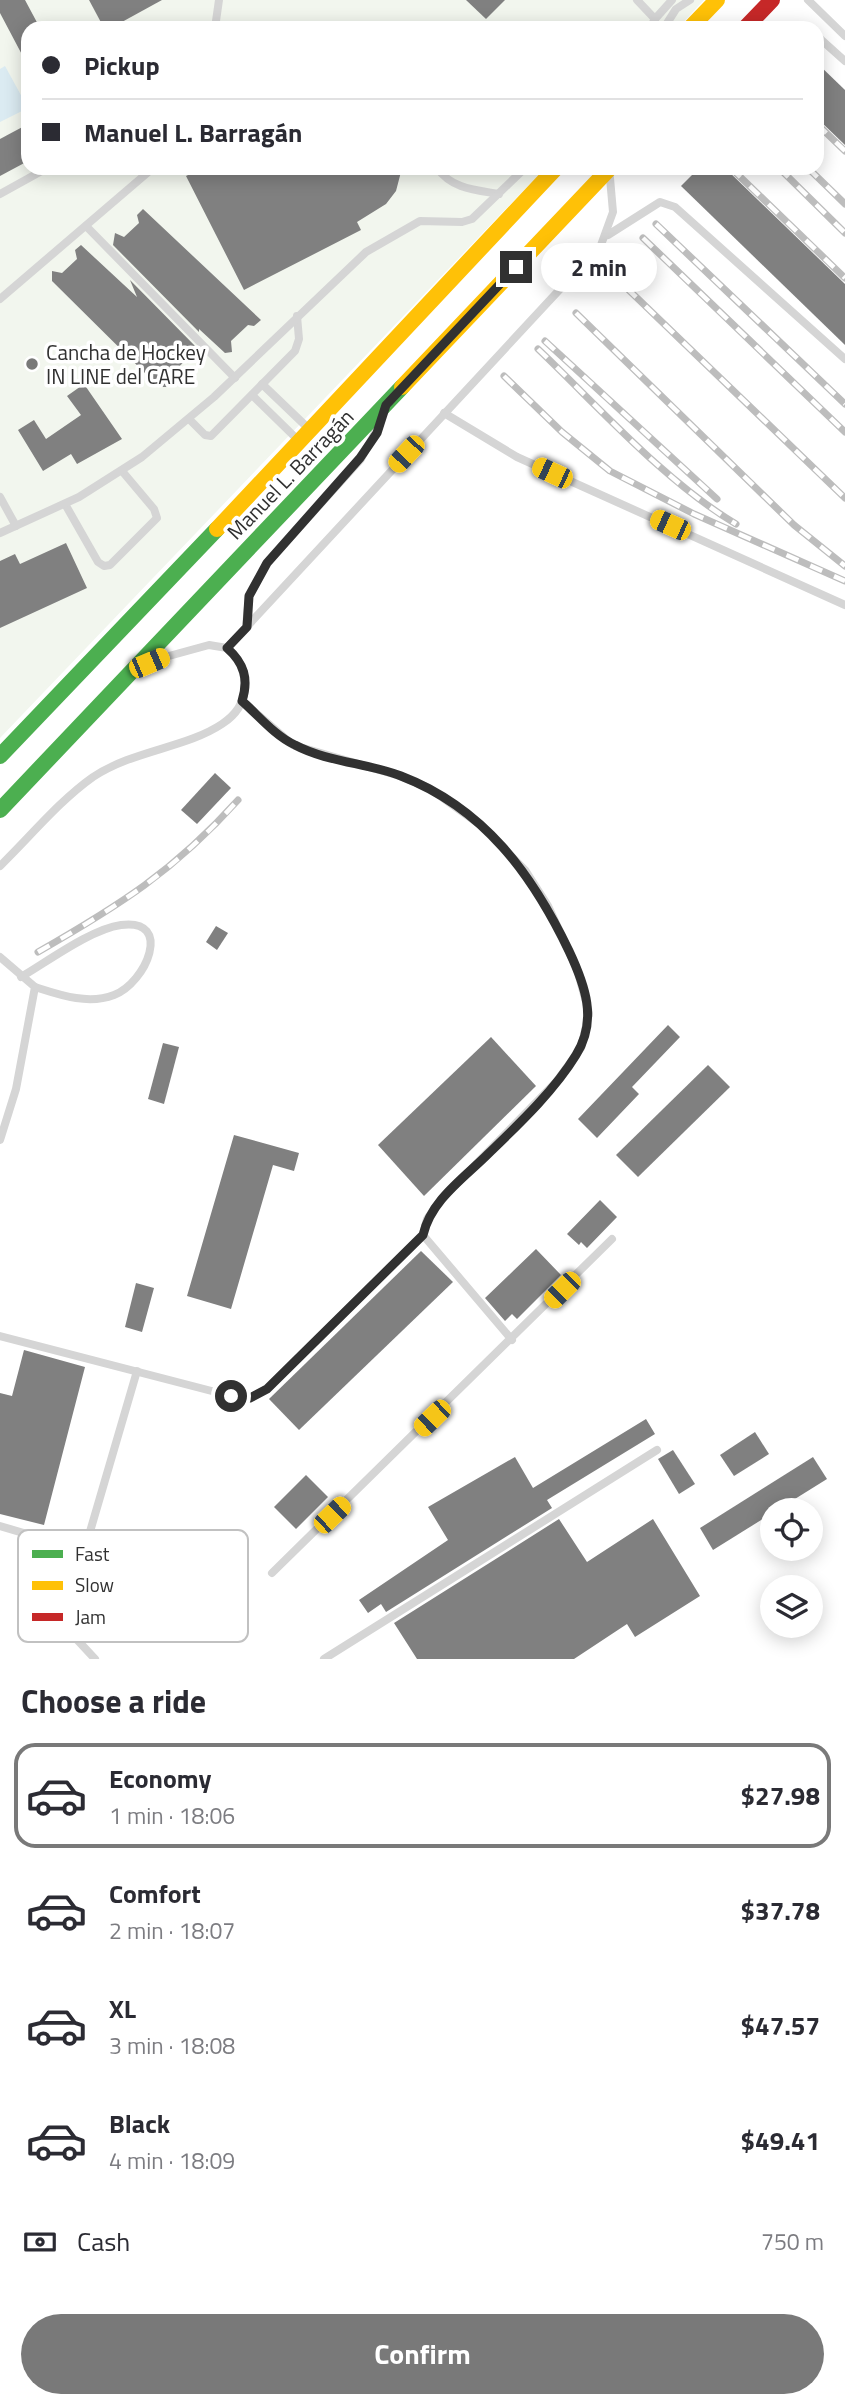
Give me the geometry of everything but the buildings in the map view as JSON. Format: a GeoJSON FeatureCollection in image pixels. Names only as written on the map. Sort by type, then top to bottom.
{"type":"FeatureCollection","features":[{"type":"Feature","properties":{"kind":"highway"},"geometry":{"type":"LineString","coordinates":[[697,21],[717,0]]}},
{"type":"Feature","properties":{"kind":"highway"},"geometry":{"type":"LineString","coordinates":[[716,21],[735,0]]}},
{"type":"Feature","properties":{"kind":"highway"},"geometry":{"type":"LineString","coordinates":[[752,21],[772,0]]}},
{"type":"Feature","properties":{"kind":"highway","name":"Manuel L. Barragán"},"geometry":{"type":"LineString","coordinates":[[0,757],[7,745],[305,437],[549,175]]}},
{"type":"Feature","properties":{"kind":"highway","name":"Manuel L. Barragán"},"geometry":{"type":"LineString","coordinates":[[0,810],[602,175]]}},
{"type":"Feature","properties":{"kind":"lane"},"geometry":{"type":"LineString","coordinates":[[216,21],[219,0]]}},
{"type":"Feature","properties":{"kind":"lane"},"geometry":{"type":"LineString","coordinates":[[637,0],[655,19],[669,1],[676,9]]}},
{"type":"Feature","properties":{"kind":"lane"},"geometry":{"type":"LineString","coordinates":[[668,21],[676,9],[690,0]]}},
{"type":"Feature","properties":{"kind":"lane"},"geometry":{"type":"LineString","coordinates":[[808,0],[845,36]]}},
{"type":"Feature","properties":{"kind":"lane"},"geometry":{"type":"LineString","coordinates":[[824,42],[845,61]]}},
{"type":"Feature","properties":{"kind":"lane"},"geometry":{"type":"LineString","coordinates":[[0,194],[34,175]]}},
{"type":"Feature","properties":{"kind":"lane"},"geometry":{"type":"LineString","coordinates":[[0,299],[145,175]]}},
{"type":"Feature","properties":{"kind":"lane"},"geometry":{"type":"LineString","coordinates":[[442,175],[464,189],[499,194]]}},
{"type":"Feature","properties":{"kind":"lane"},"geometry":{"type":"LineString","coordinates":[[0,533],[65,504],[122,471],[189,419],[351,263],[419,221],[462,222],[472,219],[517,175]]}},
{"type":"Feature","properties":{"kind":"lane"},"geometry":{"type":"LineString","coordinates":[[607,236],[614,207],[610,175]]}},
{"type":"Feature","properties":{"kind":"lane"},"geometry":{"type":"LineString","coordinates":[[227,648],[607,236],[660,202],[675,207],[845,359]]}},
{"type":"Feature","properties":{"kind":"lane"},"geometry":{"type":"LineString","coordinates":[[86,226],[234,378]]}},
{"type":"Feature","properties":{"kind":"lane"},"geometry":{"type":"LineString","coordinates":[[189,419],[209,437],[299,345],[297,316]]}},
{"type":"Feature","properties":{"kind":"lane"},"geometry":{"type":"LineString","coordinates":[[262,384],[305,437]]}},
{"type":"Feature","properties":{"kind":"lane"},"geometry":{"type":"LineString","coordinates":[[252,395],[305,437]]}},
{"type":"Feature","properties":{"kind":"lane"},"geometry":{"type":"LineString","coordinates":[[247,627],[249,596],[256,580],[279,547],[366,452],[377,433],[386,405]]}},
{"type":"Feature","properties":{"kind":"lane"},"geometry":{"type":"LineString","coordinates":[[444,413],[517,457],[845,604]]}},
{"type":"Feature","properties":{"kind":"lane"},"geometry":{"type":"LineString","coordinates":[[65,504],[98,562],[107,566],[157,518],[154,509],[122,471]]}},
{"type":"Feature","properties":{"kind":"lane"},"geometry":{"type":"LineString","coordinates":[[0,496],[16,526]]}},
{"type":"Feature","properties":{"kind":"lane"},"geometry":{"type":"LineString","coordinates":[[0,866],[93,778],[127,759],[213,730],[231,717],[242,701],[246,676],[227,648],[209,645],[188,649],[129,671]]}},
{"type":"Feature","properties":{"kind":"lane"},"geometry":{"type":"LineString","coordinates":[[0,1336],[231,1396],[250,1398],[259,1395],[423,1235],[427,1219],[439,1202],[491,1151],[570,1065],[587,1031],[589,1013],[586,992],[548,906],[525,870],[479,824],[429,788],[400,776],[293,745],[242,701]]}},
{"type":"Feature","properties":{"kind":"lane"},"geometry":{"type":"LineString","coordinates":[[0,957],[21,977],[36,987],[80,999],[115,995],[145,968],[152,951],[149,938],[137,927],[117,926],[21,977]]}},
{"type":"Feature","properties":{"kind":"lane"},"geometry":{"type":"LineString","coordinates":[[0,1140],[16,1089],[36,987]]}},
{"type":"Feature","properties":{"kind":"lane"},"geometry":{"type":"LineString","coordinates":[[423,1235],[512,1340]]}},
{"type":"Feature","properties":{"kind":"lane"},"geometry":{"type":"LineString","coordinates":[[272,1573],[612,1239]]}},
{"type":"Feature","properties":{"kind":"lane"},"geometry":{"type":"LineString","coordinates":[[90,1530],[137,1371]]}},
{"type":"Feature","properties":{"kind":"lane"},"geometry":{"type":"LineString","coordinates":[[324,1659],[657,1450]]}},
{"type":"Feature","properties":{"kind":"lane"},"geometry":{"type":"LineString","coordinates":[[0,1527],[18,1532]]}},
{"type":"Feature","properties":{"kind":"lane"},"geometry":{"type":"LineString","coordinates":[[79,1642],[95,1659]]}},
{"type":"Feature","properties":{"kind":"shaded area"},"geometry":{"type":"Polygon","coordinates":[[[0,0],[704,0],[684,21],[21,21],[21,175],[538,175],[0,738],[0,0]]]}},
{"type":"Feature","properties":{"kind":"shaded area"},"geometry":{"type":"Polygon","coordinates":[[[5,66],[21,95],[21,112],[0,122],[0,69],[5,66]]]}},
{"type":"Feature","properties":{"kind":"railway"},"geometry":{"type":"LineString","coordinates":[[824,131],[845,151]]}},
{"type":"Feature","properties":{"kind":"railway"},"geometry":{"type":"LineString","coordinates":[[738,175],[845,278]]}},
{"type":"Feature","properties":{"kind":"railway"},"geometry":{"type":"LineString","coordinates":[[786,175],[845,233]]}},
{"type":"Feature","properties":{"kind":"railway"},"geometry":{"type":"LineString","coordinates":[[815,175],[845,204]]}},
{"type":"Feature","properties":{"kind":"railway"},"geometry":{"type":"LineString","coordinates":[[656,224],[845,404]]}},
{"type":"Feature","properties":{"kind":"railway"},"geometry":{"type":"LineString","coordinates":[[643,238],[845,432]]}},
{"type":"Feature","properties":{"kind":"railway"},"geometry":{"type":"LineString","coordinates":[[608,270],[845,498]]}},
{"type":"Feature","properties":{"kind":"railway"},"geometry":{"type":"LineString","coordinates":[[576,313],[794,525],[845,566]]}},
{"type":"Feature","properties":{"kind":"railway"},"geometry":{"type":"LineString","coordinates":[[545,341],[717,499]]}},
{"type":"Feature","properties":{"kind":"railway"},"geometry":{"type":"LineString","coordinates":[[538,349],[658,465],[709,507],[736,524]]}},
{"type":"Feature","properties":{"kind":"railway"},"geometry":{"type":"LineString","coordinates":[[504,376],[562,432],[610,471],[694,514],[845,581]]}},
{"type":"Feature","properties":{"kind":"railway"},"geometry":{"type":"LineString","coordinates":[[38,952],[145,885],[191,847],[238,800]]}},
{"type":"Feature","properties":{"kind":"traffic: fast"},"geometry":{"type":"LineString","coordinates":[[0,810],[402,387]]}},
{"type":"Feature","properties":{"kind":"traffic: fast"},"geometry":{"type":"LineString","coordinates":[[0,756],[217,529]]}},
{"type":"Feature","properties":{"kind":"traffic: slow"},"geometry":{"type":"LineString","coordinates":[[697,21],[717,0]]}},
{"type":"Feature","properties":{"kind":"traffic: slow"},"geometry":{"type":"LineString","coordinates":[[217,529],[549,175]]}},
{"type":"Feature","properties":{"kind":"traffic: slow"},"geometry":{"type":"LineString","coordinates":[[402,387],[603,175]]}},
{"type":"Feature","properties":{"kind":"traffic: jam"},"geometry":{"type":"LineString","coordinates":[[752,21],[772,0]]}},
{"type":"Feature","properties":{"kind":"place","name":"Cancha de Hockey IN LINE del CARE"},"geometry":{"type":"Point","coordinates":[32,364]}},
{"type":"Feature","properties":{"kind":"route"},"geometry":{"type":"LineString","coordinates":[[231,1396],[250,1398],[267,1389],[423,1235],[427,1219],[439,1202],[556,1082],[581,1048],[587,1031],[589,1013],[586,992],[577,969],[548,906],[525,870],[506,849],[479,824],[429,788],[400,776],[311,752],[289,742],[242,701],[246,676],[227,648],[247,627],[249,596],[267,563],[370,445],[386,405],[516,267]]}}]}
